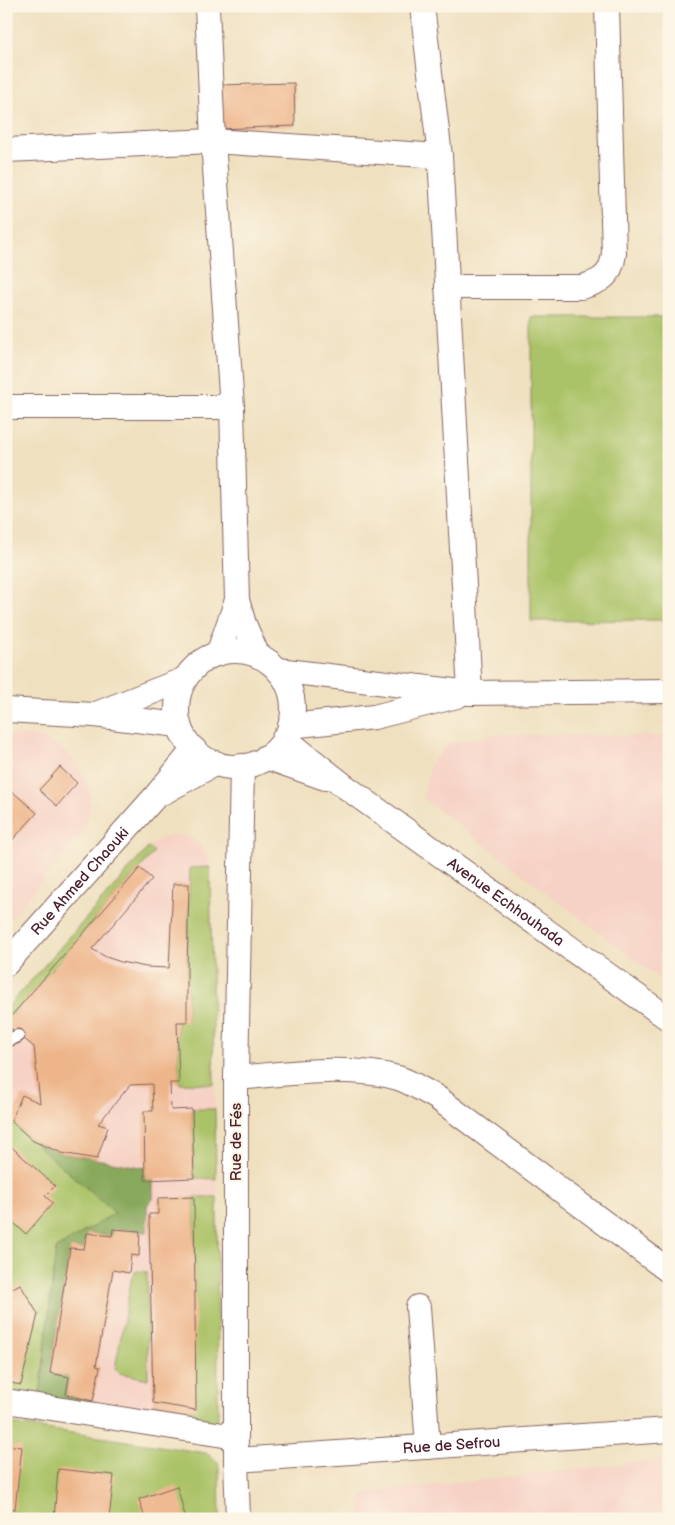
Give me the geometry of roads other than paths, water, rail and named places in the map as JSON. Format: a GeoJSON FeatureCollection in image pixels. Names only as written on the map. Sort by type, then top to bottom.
{"type":"FeatureCollection","features":[{"type":"Feature","properties":{"kind":"street"},"geometry":{"type":"LineString","coordinates":[[207,6],[213,141],[232,407],[236,600],[258,656]]}},
{"type":"Feature","properties":{"kind":"street"},"geometry":{"type":"LineString","coordinates":[[422,6],[440,156],[470,693]]}},
{"type":"Feature","properties":{"kind":"street"},"geometry":{"type":"LineString","coordinates":[[447,287],[581,287],[596,283],[612,266],[614,254],[607,6]]}},
{"type":"Feature","properties":{"kind":"street"},"geometry":{"type":"LineString","coordinates":[[6,150],[213,141],[440,156]]}},
{"type":"Feature","properties":{"kind":"street"},"geometry":{"type":"LineString","coordinates":[[6,407],[232,407]]}},
{"type":"Feature","properties":{"kind":"street"},"geometry":{"type":"LineString","coordinates":[[218,654],[236,600]]}},
{"type":"Feature","properties":{"kind":"street"},"geometry":{"type":"LineString","coordinates":[[239,651],[258,656],[278,670],[291,694],[292,706],[287,732],[276,748],[266,757],[255,763],[233,767],[216,764],[194,749],[185,738],[178,718],[177,702],[182,687],[190,673],[201,662],[218,654],[239,651]]}},
{"type":"Feature","properties":{"kind":"street"},"geometry":{"type":"LineString","coordinates":[[278,670],[470,693],[669,691]]}},
{"type":"Feature","properties":{"kind":"street"},"geometry":{"type":"LineString","coordinates":[[94,715],[185,680]]}},
{"type":"Feature","properties":{"kind":"street"},"geometry":{"type":"LineString","coordinates":[[287,732],[374,718],[470,693]]}},
{"type":"Feature","properties":{"kind":"street"},"geometry":{"type":"LineString","coordinates":[[6,710],[94,715],[180,725]]}},
{"type":"Feature","properties":{"kind":"street","name":"Avenue Echhouhada"},"geometry":{"type":"LineString","coordinates":[[287,732],[343,785],[669,1019]]}},
{"type":"Feature","properties":{"kind":"street","name":"Rue Ahmed Chaouki"},"geometry":{"type":"LineString","coordinates":[[6,964],[154,798],[194,749]]}},
{"type":"Feature","properties":{"kind":"street","name":"Avenue Echhouhada"},"geometry":{"type":"LineString","coordinates":[[266,757],[343,785]]}},
{"type":"Feature","properties":{"kind":"street","name":"Rue Ahmed Chaouki"},"geometry":{"type":"LineString","coordinates":[[154,798],[216,764]]}},
{"type":"Feature","properties":{"kind":"street","name":"Rue de Fés"},"geometry":{"type":"LineString","coordinates":[[238,1519],[236,1460],[236,1078],[242,766]]}},
{"type":"Feature","properties":{"kind":"street"},"geometry":{"type":"LineString","coordinates":[[236,1078],[322,1072],[369,1072],[400,1079],[436,1097],[669,1271]]}},
{"type":"Feature","properties":{"kind":"street"},"geometry":{"type":"LineString","coordinates":[[418,1307],[428,1447]]}},
{"type":"Feature","properties":{"kind":"street"},"geometry":{"type":"LineString","coordinates":[[6,1401],[236,1437]]}},
{"type":"Feature","properties":{"kind":"street","name":"Rue de Sefrou"},"geometry":{"type":"LineString","coordinates":[[236,1460],[669,1430]]}}]}
